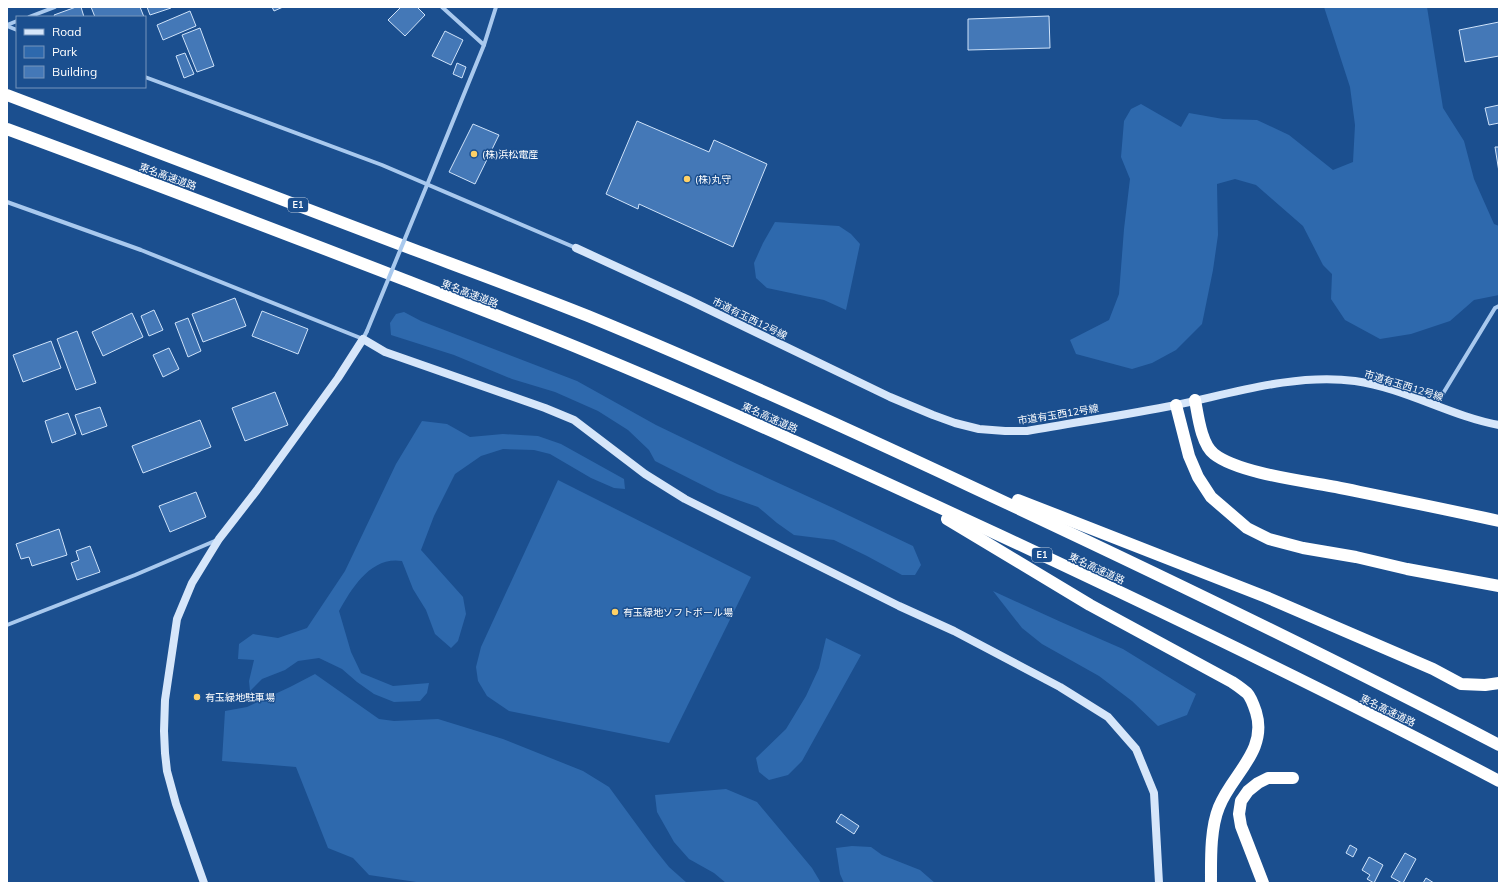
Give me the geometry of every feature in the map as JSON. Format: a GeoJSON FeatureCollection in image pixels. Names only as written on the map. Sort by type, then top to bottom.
{"type":"FeatureCollection","features":[{"type":"Feature","properties":{"kind":"highway","name":"東名高速道路"},"geometry":{"type":"LineString","coordinates":[[7,96],[184,161],[589,317],[796,406],[1235,611],[1415,701],[1499,745]]}},
{"type":"Feature","properties":{"kind":"highway","name":"東名高速道路"},"geometry":{"type":"LineString","coordinates":[[7,130],[175,191],[576,347],[687,394],[895,487],[1221,640],[1410,734],[1499,781]]}},
{"type":"Feature","properties":{"kind":"highway"},"geometry":{"type":"LineString","coordinates":[[1195,400],[1205,442],[1213,453],[1230,462],[1277,476],[1499,521]]}},
{"type":"Feature","properties":{"kind":"highway"},"geometry":{"type":"LineString","coordinates":[[1176,405],[1190,456],[1198,476],[1212,497],[1247,528],[1269,539],[1303,548],[1356,557],[1407,569],[1499,586]]}},
{"type":"Feature","properties":{"kind":"highway"},"geometry":{"type":"LineString","coordinates":[[909,458],[1266,597],[1433,669],[1461,684],[1485,685],[1499,683]]}},
{"type":"Feature","properties":{"kind":"highway"},"geometry":{"type":"LineString","coordinates":[[895,487],[1090,605],[1232,682],[1248,694],[1259,722],[1257,740],[1250,757],[1218,808],[1212,842],[1211,883]]}},
{"type":"Feature","properties":{"kind":"highway"},"geometry":{"type":"LineString","coordinates":[[1264,883],[1241,826],[1241,801],[1248,791],[1258,783],[1268,778],[1293,778]]}},
{"type":"Feature","properties":{"kind":"street"},"geometry":{"type":"LineString","coordinates":[[32,16],[55,7]]}},
{"type":"Feature","properties":{"kind":"street"},"geometry":{"type":"LineString","coordinates":[[442,7],[484,45]]}},
{"type":"Feature","properties":{"kind":"street"},"geometry":{"type":"LineString","coordinates":[[204,883],[174,797],[167,772],[164,731],[165,700],[177,619],[192,583],[219,539],[257,490],[338,378],[365,335],[428,185],[484,45],[496,7]]}},
{"type":"Feature","properties":{"kind":"street"},"geometry":{"type":"LineString","coordinates":[[146,77],[382,165],[576,248]]}},
{"type":"Feature","properties":{"kind":"street"},"geometry":{"type":"LineString","coordinates":[[7,202],[141,250],[365,335],[385,352],[545,408],[574,420],[645,474],[685,499],[899,606],[954,631],[1060,687],[1108,717],[1136,750],[1154,793],[1159,883]]}},
{"type":"Feature","properties":{"kind":"street","name":"市道有玉西12号線"},"geometry":{"type":"LineString","coordinates":[[576,248],[689,300],[890,397],[955,423],[979,429],[1027,431],[1176,405],[1284,382],[1329,380],[1354,381],[1382,387],[1464,416],[1499,425]]}},
{"type":"Feature","properties":{"kind":"street"},"geometry":{"type":"LineString","coordinates":[[1436,405],[1495,308],[1499,306]]}},
{"type":"Feature","properties":{"kind":"street"},"geometry":{"type":"LineString","coordinates":[[7,626],[219,539]]}},
{"type":"Feature","properties":{"kind":"green space"},"geometry":{"type":"Polygon","coordinates":[[[1324,7],[1427,7],[1443,108],[1464,141],[1474,179],[1494,224],[1499,226],[1499,295],[1474,300],[1450,321],[1411,334],[1380,339],[1345,320],[1331,299],[1332,274],[1323,265],[1303,226],[1256,185],[1235,179],[1217,184],[1218,235],[1213,270],[1202,324],[1176,350],[1152,363],[1132,369],[1076,354],[1070,340],[1109,320],[1119,294],[1124,229],[1130,179],[1121,157],[1124,121],[1131,109],[1141,104],[1181,127],[1189,113],[1223,119],[1257,120],[1289,135],[1333,170],[1353,162],[1355,125],[1350,87],[1324,7]]]}},
{"type":"Feature","properties":{"kind":"green space"},"geometry":{"type":"Polygon","coordinates":[[[775,222],[839,226],[851,234],[860,244],[846,310],[824,300],[767,288],[756,278],[754,263],[775,222]]]}},
{"type":"Feature","properties":{"kind":"green space"},"geometry":{"type":"Polygon","coordinates":[[[404,312],[421,321],[577,381],[656,425],[913,546],[921,565],[915,575],[902,575],[834,540],[794,535],[758,507],[718,493],[655,461],[649,450],[628,430],[598,411],[555,392],[512,379],[454,355],[391,335],[390,323],[396,314],[404,312]]]}},
{"type":"Feature","properties":{"kind":"green space"},"geometry":{"type":"Polygon","coordinates":[[[422,421],[447,424],[470,437],[503,434],[538,436],[561,444],[624,479],[625,489],[614,488],[591,478],[550,454],[534,450],[503,449],[481,456],[455,474],[434,516],[421,550],[463,597],[466,614],[458,641],[451,648],[435,634],[426,610],[413,589],[402,561],[381,563],[372,569],[356,584],[339,611],[351,652],[361,673],[393,686],[429,683],[427,693],[420,701],[394,702],[374,694],[342,669],[319,658],[298,661],[285,670],[262,679],[250,691],[249,681],[254,660],[238,659],[239,644],[253,634],[278,638],[307,628],[345,571],[396,464],[422,421]]]}},
{"type":"Feature","properties":{"kind":"green space","name":"有玉緑地ソフトボール場"},"geometry":{"type":"Polygon","coordinates":[[[558,480],[751,577],[669,743],[509,711],[487,696],[478,681],[476,667],[481,647],[558,480]]]}},
{"type":"Feature","properties":{"kind":"green space"},"geometry":{"type":"Polygon","coordinates":[[[993,591],[1123,649],[1196,694],[1187,715],[1158,726],[1132,701],[1099,676],[1042,644],[1022,628],[993,591]]]}},
{"type":"Feature","properties":{"kind":"green space"},"geometry":{"type":"Polygon","coordinates":[[[826,638],[861,655],[802,761],[788,775],[769,780],[759,772],[756,758],[786,729],[806,696],[819,668],[826,638]]]}},
{"type":"Feature","properties":{"kind":"green space"},"geometry":{"type":"Polygon","coordinates":[[[315,674],[379,719],[394,721],[438,719],[503,739],[583,771],[609,787],[669,867],[687,883],[423,883],[369,875],[353,858],[328,848],[296,767],[222,761],[225,711],[247,707],[315,674]]]}},
{"type":"Feature","properties":{"kind":"green space"},"geometry":{"type":"Polygon","coordinates":[[[726,789],[757,802],[812,868],[821,883],[726,883],[714,873],[689,859],[674,842],[657,812],[655,795],[726,789]]]}},
{"type":"Feature","properties":{"kind":"green space"},"geometry":{"type":"Polygon","coordinates":[[[852,846],[871,847],[882,855],[920,870],[935,883],[844,883],[840,874],[836,848],[852,846]]]}},
{"type":"Feature","properties":{"kind":"building"},"geometry":{"type":"Polygon","coordinates":[[[76,7],[81,7],[84,16],[54,16],[76,7]]]}},
{"type":"Feature","properties":{"kind":"building"},"geometry":{"type":"Polygon","coordinates":[[[91,7],[140,7],[144,16],[95,16],[91,7]]]}},
{"type":"Feature","properties":{"kind":"building"},"geometry":{"type":"Polygon","coordinates":[[[147,7],[171,7],[171,8],[150,15],[147,7]]]}},
{"type":"Feature","properties":{"kind":"building"},"geometry":{"type":"Polygon","coordinates":[[[272,7],[283,7],[274,11],[272,7]]]}},
{"type":"Feature","properties":{"kind":"building"},"geometry":{"type":"Polygon","coordinates":[[[401,7],[417,7],[425,15],[405,36],[388,20],[401,7]]]}},
{"type":"Feature","properties":{"kind":"building"},"geometry":{"type":"Polygon","coordinates":[[[190,11],[196,26],[163,40],[157,25],[190,11]]]}},
{"type":"Feature","properties":{"kind":"building"},"geometry":{"type":"Polygon","coordinates":[[[1049,16],[1050,48],[968,50],[968,19],[1049,16]]]}},
{"type":"Feature","properties":{"kind":"building"},"geometry":{"type":"Polygon","coordinates":[[[1499,22],[1499,56],[1465,62],[1459,30],[1499,22]]]}},
{"type":"Feature","properties":{"kind":"building"},"geometry":{"type":"Polygon","coordinates":[[[200,28],[214,66],[197,72],[182,35],[200,28]]]}},
{"type":"Feature","properties":{"kind":"building"},"geometry":{"type":"Polygon","coordinates":[[[445,31],[463,40],[451,65],[432,56],[445,31]]]}},
{"type":"Feature","properties":{"kind":"building"},"geometry":{"type":"Polygon","coordinates":[[[185,53],[194,74],[184,78],[176,56],[185,53]]]}},
{"type":"Feature","properties":{"kind":"building"},"geometry":{"type":"Polygon","coordinates":[[[457,63],[466,67],[462,78],[453,74],[457,63]]]}},
{"type":"Feature","properties":{"kind":"building"},"geometry":{"type":"Polygon","coordinates":[[[1499,105],[1499,123],[1489,125],[1485,108],[1499,105]]]}},
{"type":"Feature","properties":{"kind":"building","name":"(株)丸守"},"geometry":{"type":"Polygon","coordinates":[[[637,121],[709,152],[714,140],[767,164],[733,247],[639,204],[638,209],[606,194],[637,121]]]}},
{"type":"Feature","properties":{"kind":"building","name":"(株)浜松電産"},"geometry":{"type":"Polygon","coordinates":[[[473,124],[499,135],[475,184],[449,172],[473,124]]]}},
{"type":"Feature","properties":{"kind":"building"},"geometry":{"type":"Polygon","coordinates":[[[1495,147],[1499,147],[1499,172],[1495,147]]]}},
{"type":"Feature","properties":{"kind":"building"},"geometry":{"type":"Polygon","coordinates":[[[235,298],[246,326],[203,342],[192,314],[235,298]]]}},
{"type":"Feature","properties":{"kind":"building"},"geometry":{"type":"Polygon","coordinates":[[[154,310],[163,330],[149,336],[141,316],[154,310]]]}},
{"type":"Feature","properties":{"kind":"building"},"geometry":{"type":"Polygon","coordinates":[[[262,311],[308,329],[298,354],[252,336],[262,311]]]}},
{"type":"Feature","properties":{"kind":"building"},"geometry":{"type":"Polygon","coordinates":[[[132,313],[143,337],[103,356],[92,332],[132,313]]]}},
{"type":"Feature","properties":{"kind":"building"},"geometry":{"type":"Polygon","coordinates":[[[188,318],[201,351],[188,357],[175,323],[188,318]]]}},
{"type":"Feature","properties":{"kind":"building"},"geometry":{"type":"Polygon","coordinates":[[[77,331],[96,383],[76,390],[57,339],[77,331]]]}},
{"type":"Feature","properties":{"kind":"building"},"geometry":{"type":"Polygon","coordinates":[[[51,341],[61,368],[23,382],[13,355],[51,341]]]}},
{"type":"Feature","properties":{"kind":"building"},"geometry":{"type":"Polygon","coordinates":[[[169,348],[179,369],[163,377],[153,355],[169,348]]]}},
{"type":"Feature","properties":{"kind":"building"},"geometry":{"type":"Polygon","coordinates":[[[275,392],[288,425],[245,441],[232,408],[275,392]]]}},
{"type":"Feature","properties":{"kind":"building"},"geometry":{"type":"Polygon","coordinates":[[[100,407],[107,426],[82,435],[75,415],[100,407]]]}},
{"type":"Feature","properties":{"kind":"building"},"geometry":{"type":"Polygon","coordinates":[[[68,413],[76,434],[52,443],[45,421],[68,413]]]}},
{"type":"Feature","properties":{"kind":"building"},"geometry":{"type":"Polygon","coordinates":[[[200,420],[211,447],[143,473],[132,446],[200,420]]]}},
{"type":"Feature","properties":{"kind":"building"},"geometry":{"type":"Polygon","coordinates":[[[196,492],[206,517],[170,532],[159,506],[196,492]]]}},
{"type":"Feature","properties":{"kind":"building"},"geometry":{"type":"Polygon","coordinates":[[[59,529],[67,555],[32,566],[29,557],[21,559],[16,544],[59,529]]]}},
{"type":"Feature","properties":{"kind":"building"},"geometry":{"type":"Polygon","coordinates":[[[90,546],[100,572],[77,580],[71,563],[79,560],[76,551],[90,546]]]}},
{"type":"Feature","properties":{"kind":"building"},"geometry":{"type":"Polygon","coordinates":[[[841,814],[859,826],[854,834],[836,822],[841,814]]]}},
{"type":"Feature","properties":{"kind":"building"},"geometry":{"type":"Polygon","coordinates":[[[1350,845],[1357,849],[1353,857],[1346,853],[1350,845]]]}},
{"type":"Feature","properties":{"kind":"building"},"geometry":{"type":"Polygon","coordinates":[[[1405,853],[1416,859],[1402,883],[1391,877],[1405,853]]]}},
{"type":"Feature","properties":{"kind":"building"},"geometry":{"type":"Polygon","coordinates":[[[1369,857],[1383,865],[1374,883],[1367,879],[1370,875],[1362,870],[1369,857]]]}},
{"type":"Feature","properties":{"kind":"building"},"geometry":{"type":"Polygon","coordinates":[[[1426,878],[1434,883],[1423,883],[1426,878]]]}},
{"type":"Feature","properties":{"kind":"place","name":"(株)浜松電産"},"geometry":{"type":"Point","coordinates":[474,154]}},
{"type":"Feature","properties":{"kind":"place","name":"(株)丸守"},"geometry":{"type":"Point","coordinates":[687,179]}},
{"type":"Feature","properties":{"kind":"place","name":"有玉緑地ソフトボール場"},"geometry":{"type":"Point","coordinates":[615,612]}},
{"type":"Feature","properties":{"kind":"place","name":"有玉緑地駐車場"},"geometry":{"type":"Point","coordinates":[197,697]}}]}
